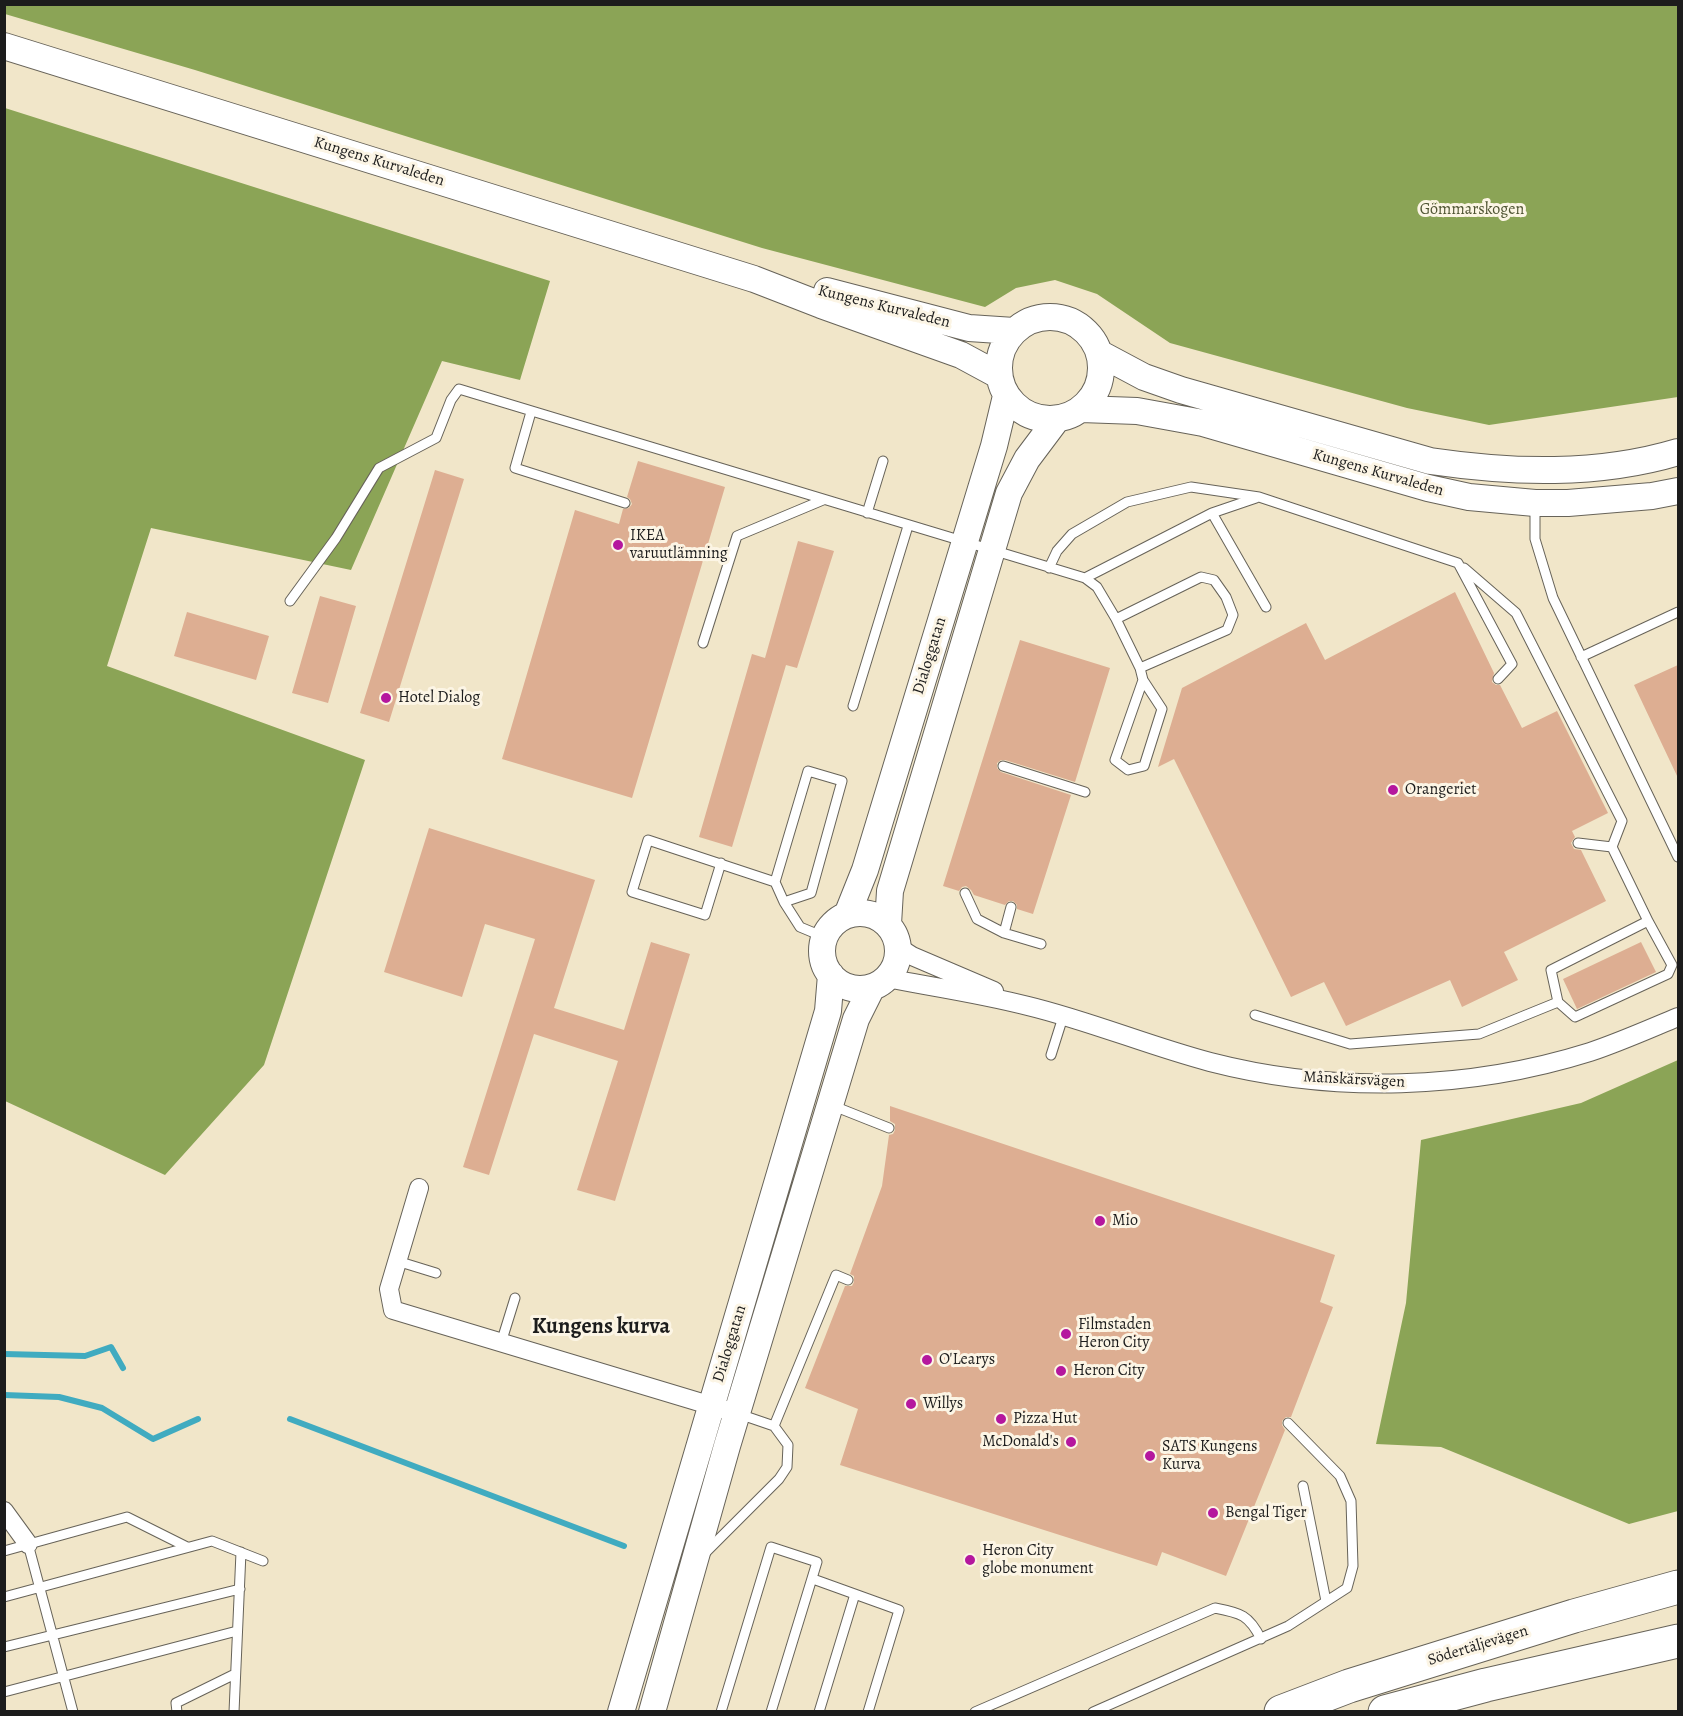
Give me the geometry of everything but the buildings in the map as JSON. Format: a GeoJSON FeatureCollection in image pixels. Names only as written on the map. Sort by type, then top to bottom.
{"type":"FeatureCollection","features":[{"type":"Feature","properties":{"kind":"highway","name":"Södertäljevägen"},"geometry":{"type":"LineString","coordinates":[[1281,1712],[1349,1686],[1574,1616],[1678,1587]]}},
{"type":"Feature","properties":{"kind":"highway"},"geometry":{"type":"LineString","coordinates":[[1385,1712],[1486,1685],[1678,1641]]}},
{"type":"Feature","properties":{"kind":"street","name":"Kungens Kurvaleden"},"geometry":{"type":"LineString","coordinates":[[4,46],[754,279],[961,355],[1002,386]]}},
{"type":"Feature","properties":{"kind":"street","name":"Kungens Kurvaleden"},"geometry":{"type":"LineString","coordinates":[[754,279],[825,291],[969,328],[1014,331]]}},
{"type":"Feature","properties":{"kind":"street"},"geometry":{"type":"LineString","coordinates":[[1046,317],[1063,318],[1079,326],[1091,338],[1099,353],[1101,369],[1099,384],[1092,398],[1070,416],[1057,420],[1042,420],[1028,415],[1016,407],[1002,386],[999,359],[1004,344],[1014,331],[1029,321],[1046,317]]}},
{"type":"Feature","properties":{"kind":"street","name":"Kungens Kurvaleden"},"geometry":{"type":"LineString","coordinates":[[1099,353],[1144,377],[1181,390],[1430,461],[1470,467],[1512,469],[1593,468],[1678,452]]}},
{"type":"Feature","properties":{"kind":"street","name":"Dialoggatan"},"geometry":{"type":"LineString","coordinates":[[847,915],[861,883],[994,446],[1002,386]]}},
{"type":"Feature","properties":{"kind":"street","name":"Kungens Kurvaleden"},"geometry":{"type":"LineString","coordinates":[[1081,409],[1137,411],[1185,419],[1428,488],[1469,497],[1535,503],[1610,501],[1678,491]]}},
{"type":"Feature","properties":{"kind":"street","name":"Dialoggatan"},"geometry":{"type":"LineString","coordinates":[[893,936],[890,891],[1009,493],[1027,459],[1057,420]]}},
{"type":"Feature","properties":{"kind":"street"},"geometry":{"type":"LineString","coordinates":[[862,912],[876,916],[893,936],[897,959],[893,969],[879,983],[854,988],[837,981],[824,963],[822,950],[824,937],[833,923],[847,915],[862,912]]}},
{"type":"Feature","properties":{"kind":"street","name":"Månskärsvägen"},"geometry":{"type":"LineString","coordinates":[[893,936],[912,956],[1029,1006],[1210,1062],[1310,1079],[1398,1083],[1439,1082],[1491,1075],[1591,1052],[1678,1017]]}},
{"type":"Feature","properties":{"kind":"street","name":"Dialoggatan"},"geometry":{"type":"LineString","coordinates":[[621,1712],[828,1011],[831,975]]}},
{"type":"Feature","properties":{"kind":"street","name":"Dialoggatan"},"geometry":{"type":"LineString","coordinates":[[652,1712],[727,1446],[739,1414],[856,1019],[879,983]]}},
{"type":"Feature","properties":{"kind":"street","name":"Månskärsvägen"},"geometry":{"type":"LineString","coordinates":[[879,983],[1029,1006]]}},
{"type":"Feature","properties":{"kind":"street"},"geometry":{"type":"LineString","coordinates":[[419,1188],[389,1290],[393,1310],[739,1414]]}},
{"type":"Feature","properties":{"kind":"street"},"geometry":{"type":"LineString","coordinates":[[4,1511],[28,1544]]}},
{"type":"Feature","properties":{"kind":"lane"},"geometry":{"type":"LineString","coordinates":[[290,601],[336,538],[379,468],[436,438],[451,400],[459,389],[1085,578],[1097,586],[1140,668],[1143,680],[1162,709],[1144,766],[1128,770],[1115,760],[1143,680]]}},
{"type":"Feature","properties":{"kind":"lane"},"geometry":{"type":"LineString","coordinates":[[531,412],[514,468],[625,503]]}},
{"type":"Feature","properties":{"kind":"lane"},"geometry":{"type":"LineString","coordinates":[[867,513],[883,461]]}},
{"type":"Feature","properties":{"kind":"lane"},"geometry":{"type":"LineString","coordinates":[[1049,568],[1057,551],[1072,534],[1127,502],[1191,487],[1259,497],[1458,563],[1516,613],[1622,821],[1612,847],[1672,965],[1668,974],[1575,1017],[1558,1002],[1551,969],[1648,921]]}},
{"type":"Feature","properties":{"kind":"lane"},"geometry":{"type":"LineString","coordinates":[[1085,578],[1212,513],[1259,497]]}},
{"type":"Feature","properties":{"kind":"lane"},"geometry":{"type":"LineString","coordinates":[[703,643],[737,536],[823,500]]}},
{"type":"Feature","properties":{"kind":"lane"},"geometry":{"type":"LineString","coordinates":[[1535,503],[1535,539],[1550,588],[1678,857]]}},
{"type":"Feature","properties":{"kind":"lane"},"geometry":{"type":"LineString","coordinates":[[1212,513],[1266,607]]}},
{"type":"Feature","properties":{"kind":"lane"},"geometry":{"type":"LineString","coordinates":[[853,706],[908,526]]}},
{"type":"Feature","properties":{"kind":"lane"},"geometry":{"type":"LineString","coordinates":[[1458,563],[1512,664],[1497,679]]}},
{"type":"Feature","properties":{"kind":"lane"},"geometry":{"type":"LineString","coordinates":[[1116,619],[1201,577],[1214,580],[1226,597],[1233,615],[1227,630],[1140,668]]}},
{"type":"Feature","properties":{"kind":"lane"},"geometry":{"type":"LineString","coordinates":[[1581,657],[1678,612]]}},
{"type":"Feature","properties":{"kind":"lane"},"geometry":{"type":"LineString","coordinates":[[1004,766],[1085,792]]}},
{"type":"Feature","properties":{"kind":"lane"},"geometry":{"type":"LineString","coordinates":[[784,902],[811,893],[842,781],[808,771],[775,882],[784,902],[800,927],[824,937]]}},
{"type":"Feature","properties":{"kind":"lane"},"geometry":{"type":"LineString","coordinates":[[721,863],[705,915],[632,892],[648,840],[721,863],[775,882]]}},
{"type":"Feature","properties":{"kind":"lane"},"geometry":{"type":"LineString","coordinates":[[1578,843],[1612,847]]}},
{"type":"Feature","properties":{"kind":"lane"},"geometry":{"type":"LineString","coordinates":[[965,893],[977,919],[1004,933],[1041,944]]}},
{"type":"Feature","properties":{"kind":"lane"},"geometry":{"type":"LineString","coordinates":[[1004,933],[1011,907]]}},
{"type":"Feature","properties":{"kind":"lane"},"geometry":{"type":"LineString","coordinates":[[1255,1016],[1350,1044],[1479,1034],[1558,1002]]}},
{"type":"Feature","properties":{"kind":"lane"},"geometry":{"type":"LineString","coordinates":[[1051,1055],[1063,1017]]}},
{"type":"Feature","properties":{"kind":"lane"},"geometry":{"type":"LineString","coordinates":[[831,1105],[890,1128]]}},
{"type":"Feature","properties":{"kind":"lane"},"geometry":{"type":"LineString","coordinates":[[397,1261],[436,1273]]}},
{"type":"Feature","properties":{"kind":"lane"},"geometry":{"type":"LineString","coordinates":[[774,1426],[836,1275],[848,1280]]}},
{"type":"Feature","properties":{"kind":"lane"},"geometry":{"type":"LineString","coordinates":[[501,1343],[515,1298]]}},
{"type":"Feature","properties":{"kind":"lane"},"geometry":{"type":"LineString","coordinates":[[695,1563],[779,1479],[786,1467],[788,1445],[774,1426],[739,1414]]}},
{"type":"Feature","properties":{"kind":"lane"},"geometry":{"type":"LineString","coordinates":[[1093,1712],[1288,1626],[1347,1588],[1353,1566],[1351,1501],[1340,1476],[1288,1423]]}},
{"type":"Feature","properties":{"kind":"lane"},"geometry":{"type":"LineString","coordinates":[[1303,1486],[1326,1601]]}},
{"type":"Feature","properties":{"kind":"lane"},"geometry":{"type":"LineString","coordinates":[[4,1551],[127,1517],[188,1547]]}},
{"type":"Feature","properties":{"kind":"lane"},"geometry":{"type":"LineString","coordinates":[[4,1597],[213,1540],[263,1561]]}},
{"type":"Feature","properties":{"kind":"lane"},"geometry":{"type":"LineString","coordinates":[[28,1544],[73,1712]]}},
{"type":"Feature","properties":{"kind":"lane"},"geometry":{"type":"LineString","coordinates":[[721,1712],[771,1546],[818,1562],[771,1712]]}},
{"type":"Feature","properties":{"kind":"lane"},"geometry":{"type":"LineString","coordinates":[[234,1712],[241,1552]]}},
{"type":"Feature","properties":{"kind":"lane"},"geometry":{"type":"LineString","coordinates":[[813,1579],[899,1610],[868,1712]]}},
{"type":"Feature","properties":{"kind":"lane"},"geometry":{"type":"LineString","coordinates":[[4,1647],[240,1589]]}},
{"type":"Feature","properties":{"kind":"lane"},"geometry":{"type":"LineString","coordinates":[[819,1712],[855,1594]]}},
{"type":"Feature","properties":{"kind":"lane"},"geometry":{"type":"LineString","coordinates":[[975,1712],[1215,1608],[1238,1612],[1253,1623],[1261,1639]]}},
{"type":"Feature","properties":{"kind":"lane"},"geometry":{"type":"LineString","coordinates":[[4,1692],[237,1631]]}},
{"type":"Feature","properties":{"kind":"lane"},"geometry":{"type":"LineString","coordinates":[[177,1712],[176,1703],[235,1674]]}},
{"type":"Feature","properties":{"kind":"green space","name":"Gömmarskogen"},"geometry":{"type":"Polygon","coordinates":[[[4,5],[1678,5],[1678,397],[1489,425],[1407,408],[1170,343],[1097,294],[1055,280],[1016,288],[985,307],[762,248],[195,70],[5,14],[4,5]]]}},
{"type":"Feature","properties":{"kind":"green space"},"geometry":{"type":"Polygon","coordinates":[[[5,108],[550,281],[520,380],[442,361],[351,570],[151,528],[107,666],[365,760],[264,1065],[165,1175],[5,1101],[5,108]]]}},
{"type":"Feature","properties":{"kind":"green space"},"geometry":{"type":"Polygon","coordinates":[[[1678,1060],[1678,1511],[1629,1524],[1441,1447],[1376,1444],[1406,1303],[1421,1140],[1581,1103],[1678,1060]]]}},
{"type":"Feature","properties":{"kind":"waterway"},"geometry":{"type":"LineString","coordinates":[[4,1354],[85,1356],[111,1347],[123,1368]]}},
{"type":"Feature","properties":{"kind":"waterway"},"geometry":{"type":"LineString","coordinates":[[4,1395],[59,1397],[102,1408],[153,1439],[198,1419]]}},
{"type":"Feature","properties":{"kind":"waterway"},"geometry":{"type":"LineString","coordinates":[[290,1419],[624,1546]]}},
{"type":"Feature","properties":{"kind":"place","name":"IKEA varuutlämning"},"geometry":{"type":"Point","coordinates":[618,545]}},
{"type":"Feature","properties":{"kind":"place","name":"Hotel Dialog"},"geometry":{"type":"Point","coordinates":[386,698]}},
{"type":"Feature","properties":{"kind":"place","name":"Orangeriet"},"geometry":{"type":"Point","coordinates":[1393,790]}},
{"type":"Feature","properties":{"kind":"place","name":"Mio"},"geometry":{"type":"Point","coordinates":[1100,1221]}},
{"type":"Feature","properties":{"kind":"place","name":"Filmstaden Heron City"},"geometry":{"type":"Point","coordinates":[1066,1334]}},
{"type":"Feature","properties":{"kind":"place","name":"O'Learys"},"geometry":{"type":"Point","coordinates":[927,1360]}},
{"type":"Feature","properties":{"kind":"place","name":"Heron City"},"geometry":{"type":"Point","coordinates":[1061,1371]}},
{"type":"Feature","properties":{"kind":"place","name":"Willys"},"geometry":{"type":"Point","coordinates":[911,1404]}},
{"type":"Feature","properties":{"kind":"place","name":"Pizza Hut"},"geometry":{"type":"Point","coordinates":[1001,1419]}},
{"type":"Feature","properties":{"kind":"place","name":"McDonald's"},"geometry":{"type":"Point","coordinates":[1071,1442]}},
{"type":"Feature","properties":{"kind":"place","name":"SATS Kungens Kurva"},"geometry":{"type":"Point","coordinates":[1150,1456]}},
{"type":"Feature","properties":{"kind":"place","name":"Bengal Tiger"},"geometry":{"type":"Point","coordinates":[1213,1513]}},
{"type":"Feature","properties":{"kind":"place","name":"Heron City globe monument"},"geometry":{"type":"Point","coordinates":[970,1560]}},
{"type":"Feature","properties":{"kind":"district","name":"Kungens kurva"},"geometry":{"type":"Point","coordinates":[601,1328]}}]}
